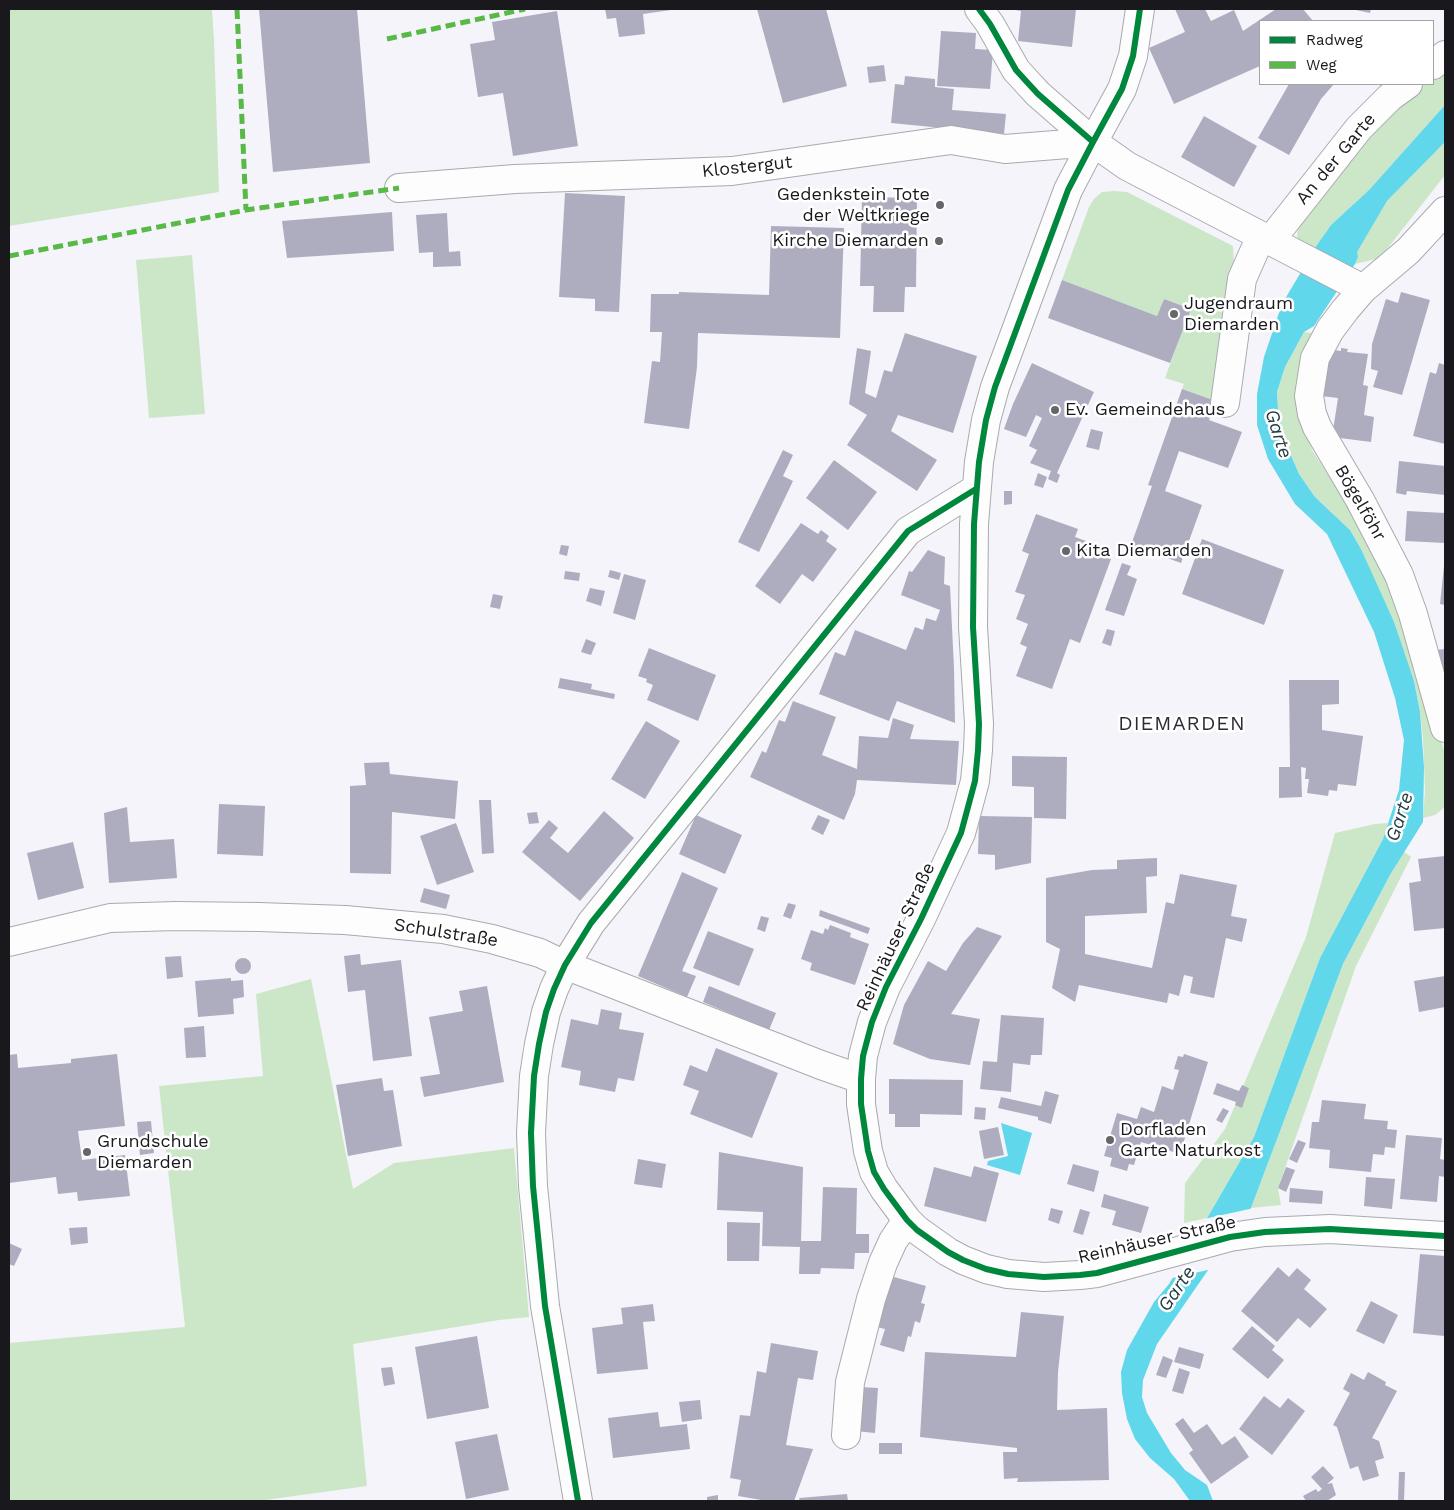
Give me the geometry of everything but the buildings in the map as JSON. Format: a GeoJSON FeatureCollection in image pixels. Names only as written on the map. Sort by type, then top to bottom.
{"type":"FeatureCollection","features":[{"type":"Feature","properties":{"kind":"street"},"geometry":{"type":"LineString","coordinates":[[979,9],[995,32],[1016,70],[1038,94],[1093,142],[1127,166],[1353,285]]}},
{"type":"Feature","properties":{"kind":"street","name":"Reinhäuser Straße"},"geometry":{"type":"LineString","coordinates":[[1140,9],[1132,56],[1122,90],[1068,190],[995,387],[986,420],[976,489],[974,524],[973,627],[979,724],[975,781],[961,833],[921,920],[886,987],[872,1022],[863,1056],[861,1079],[861,1104],[868,1151],[872,1165],[884,1189],[906,1220],[948,1252],[986,1269],[1008,1274],[1044,1277],[1096,1273],[1230,1237],[1265,1232],[1330,1229],[1445,1236]]}},
{"type":"Feature","properties":{"kind":"street"},"geometry":{"type":"LineString","coordinates":[[1434,64],[1445,55]]}},
{"type":"Feature","properties":{"kind":"street","name":"An der Garte"},"geometry":{"type":"LineString","coordinates":[[1225,403],[1242,279],[1266,239],[1360,128],[1390,97],[1407,85]]}},
{"type":"Feature","properties":{"kind":"street","name":"Klostergut"},"geometry":{"type":"LineString","coordinates":[[399,188],[515,179],[732,171],[951,140],[1005,149],[1093,142]]}},
{"type":"Feature","properties":{"kind":"street","name":"Bögelföhr"},"geometry":{"type":"LineString","coordinates":[[1445,211],[1408,251],[1353,285],[1345,310],[1321,345],[1315,358],[1309,396],[1310,406],[1317,427],[1360,500],[1399,575],[1413,614],[1445,728]]}},
{"type":"Feature","properties":{"kind":"street"},"geometry":{"type":"LineString","coordinates":[[578,1501],[545,1306],[533,1186],[530,1133],[534,1076],[539,1044],[546,1012],[554,989],[565,964],[591,923],[908,531],[976,489]]}},
{"type":"Feature","properties":{"kind":"street","name":"Schulstraße"},"geometry":{"type":"LineString","coordinates":[[9,942],[110,918],[175,916],[344,920],[443,929],[502,942],[540,953],[813,1062],[861,1079]]}},
{"type":"Feature","properties":{"kind":"street"},"geometry":{"type":"LineString","coordinates":[[846,1434],[850,1382],[871,1299],[893,1241],[906,1220]]}},
{"type":"Feature","properties":{"kind":"green space"},"geometry":{"type":"Polygon","coordinates":[[[9,9],[212,9],[219,192],[9,226],[9,9]]]}},
{"type":"Feature","properties":{"kind":"green space"},"geometry":{"type":"Polygon","coordinates":[[[1445,68],[1445,105],[1369,190],[1331,225],[1312,253],[1299,246],[1297,236],[1299,223],[1307,207],[1398,105],[1424,85],[1434,85],[1434,77],[1445,68]]]}},
{"type":"Feature","properties":{"kind":"green space"},"geometry":{"type":"Polygon","coordinates":[[[1445,142],[1445,175],[1380,258],[1355,264],[1358,257],[1356,252],[1387,201],[1445,142]]]}},
{"type":"Feature","properties":{"kind":"green space"},"geometry":{"type":"Polygon","coordinates":[[[1102,192],[1127,192],[1233,246],[1234,263],[1216,401],[1182,389],[1184,384],[1165,378],[1190,309],[1164,299],[1157,316],[1062,280],[1089,207],[1102,192]]]}},
{"type":"Feature","properties":{"kind":"green space"},"geometry":{"type":"Polygon","coordinates":[[[192,255],[205,414],[149,418],[136,260],[192,255]]]}},
{"type":"Feature","properties":{"kind":"green space"},"geometry":{"type":"Polygon","coordinates":[[[1304,332],[1312,333],[1304,356],[1302,419],[1312,450],[1346,503],[1378,559],[1394,595],[1445,753],[1445,807],[1435,815],[1423,818],[1425,791],[1423,739],[1414,681],[1361,549],[1350,530],[1315,497],[1299,474],[1286,444],[1278,410],[1277,392],[1285,367],[1304,332]]]}},
{"type":"Feature","properties":{"kind":"green space"},"geometry":{"type":"Polygon","coordinates":[[[1388,823],[1383,839],[1320,958],[1254,1137],[1207,1218],[1184,1223],[1185,1183],[1225,1129],[1306,937],[1335,833],[1388,823]]]}},
{"type":"Feature","properties":{"kind":"green space"},"geometry":{"type":"Polygon","coordinates":[[[1404,852],[1411,857],[1356,966],[1278,1188],[1281,1205],[1251,1208],[1343,964],[1404,852]]]}},
{"type":"Feature","properties":{"kind":"green space"},"geometry":{"type":"Polygon","coordinates":[[[311,979],[353,1189],[394,1163],[514,1148],[529,1317],[499,1320],[353,1344],[367,1486],[258,1501],[9,1501],[9,1343],[185,1327],[159,1086],[263,1076],[256,994],[311,979]]]}},
{"type":"Feature","properties":{"kind":"water","name":"Garte"},"geometry":{"type":"Polygon","coordinates":[[[1445,105],[1445,142],[1387,201],[1357,252],[1358,257],[1355,264],[1314,326],[1304,332],[1285,367],[1277,392],[1278,410],[1286,444],[1299,474],[1315,497],[1350,530],[1361,549],[1394,622],[1414,681],[1420,712],[1424,767],[1423,822],[1390,875],[1343,964],[1251,1208],[1157,1344],[1143,1380],[1142,1397],[1147,1413],[1171,1453],[1185,1470],[1207,1485],[1213,1501],[1190,1501],[1174,1479],[1150,1458],[1135,1439],[1127,1419],[1122,1393],[1121,1372],[1127,1350],[1154,1302],[1169,1284],[1254,1137],[1320,958],[1383,839],[1399,790],[1404,740],[1395,698],[1374,632],[1327,534],[1295,504],[1268,459],[1257,425],[1257,394],[1264,357],[1282,304],[1317,245],[1331,225],[1369,190],[1445,105]]]}},
{"type":"Feature","properties":{"kind":"water"},"geometry":{"type":"Polygon","coordinates":[[[1001,1123],[1032,1133],[1020,1175],[987,1165],[988,1161],[1008,1156],[1001,1123]]]}},
{"type":"Feature","properties":{"kind":"pier"},"geometry":{"type":"Polygon","coordinates":[[[1254,1208],[1212,1269],[1168,1279],[1204,1219],[1254,1208]]]}},
{"type":"Feature","properties":{"kind":"marked path"},"geometry":{"type":"LineString","coordinates":[[237,9],[246,210]]}},
{"type":"Feature","properties":{"kind":"marked path"},"geometry":{"type":"LineString","coordinates":[[387,39],[525,9]]}},
{"type":"Feature","properties":{"kind":"marked path"},"geometry":{"type":"LineString","coordinates":[[9,256],[246,210],[399,188]]}},
{"type":"Feature","properties":{"kind":"cycle path"},"geometry":{"type":"LineString","coordinates":[[979,9],[990,24],[1016,70],[1038,94],[1093,142]]}},
{"type":"Feature","properties":{"kind":"cycle path"},"geometry":{"type":"LineString","coordinates":[[1140,9],[1133,56],[1122,89],[1068,190],[995,387],[986,420],[979,462],[974,524],[973,627],[979,724],[975,781],[961,833],[921,919],[886,987],[872,1022],[863,1056],[861,1079],[861,1104],[868,1151],[874,1172],[884,1189],[907,1220],[917,1230],[963,1260],[986,1269],[1008,1274],[1044,1277],[1097,1273],[1230,1237],[1265,1232],[1330,1229],[1445,1236]]}},
{"type":"Feature","properties":{"kind":"cycle path"},"geometry":{"type":"LineString","coordinates":[[578,1501],[545,1306],[533,1186],[531,1133],[534,1076],[546,1012],[554,989],[565,965],[591,923],[908,531],[976,489]]}},
{"type":"Feature","properties":{"kind":"place","name":"Gedenkstein Tote der Weltkriege"},"geometry":{"type":"Point","coordinates":[940,205]}},
{"type":"Feature","properties":{"kind":"place","name":"Kirche Diemarden"},"geometry":{"type":"Point","coordinates":[939,241]}},
{"type":"Feature","properties":{"kind":"place","name":"Jugendraum Diemarden"},"geometry":{"type":"Point","coordinates":[1174,314]}},
{"type":"Feature","properties":{"kind":"place","name":"Ev. Gemeindehaus"},"geometry":{"type":"Point","coordinates":[1055,410]}},
{"type":"Feature","properties":{"kind":"place","name":"Kita Diemarden"},"geometry":{"type":"Point","coordinates":[1066,551]}},
{"type":"Feature","properties":{"kind":"place","name":"Dorfladen Garte Naturkost"},"geometry":{"type":"Point","coordinates":[1110,1140]}},
{"type":"Feature","properties":{"kind":"place","name":"Grundschule Diemarden"},"geometry":{"type":"Point","coordinates":[87,1152]}},
{"type":"Feature","properties":{"kind":"district","name":"DIEMARDEN"},"geometry":{"type":"Point","coordinates":[1182,724]}}]}
